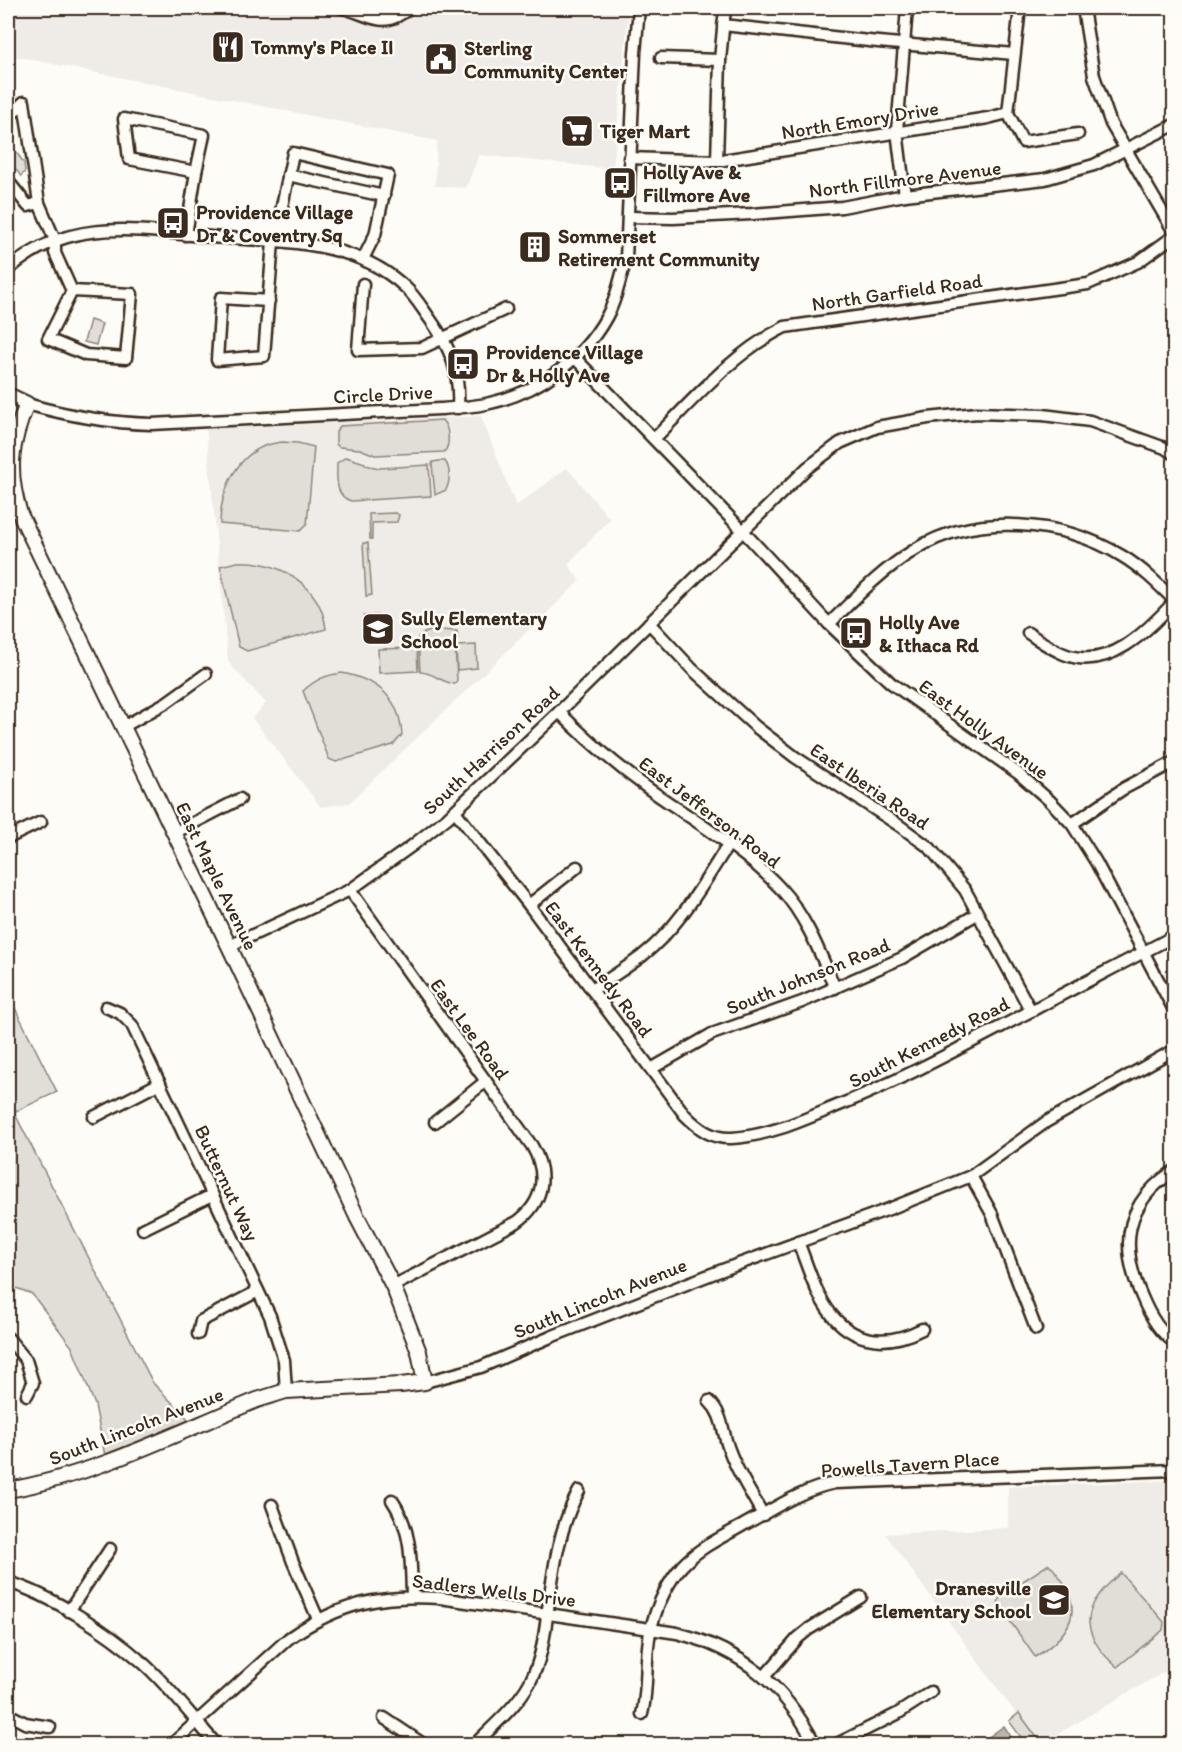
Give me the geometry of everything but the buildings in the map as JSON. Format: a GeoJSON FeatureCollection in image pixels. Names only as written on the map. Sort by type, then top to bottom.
{"type":"FeatureCollection","features":[{"type":"Feature","properties":{"kind":"main road"},"geometry":{"type":"LineString","coordinates":[[8,395],[27,404]]}},
{"type":"Feature","properties":{"kind":"main road","name":"East Maple Avenue"},"geometry":{"type":"LineString","coordinates":[[27,404],[11,455],[13,492],[20,514],[347,1196],[393,1286],[419,1352],[425,1382]]}},
{"type":"Feature","properties":{"kind":"main road","name":"South Lincoln Avenue"},"geometry":{"type":"LineString","coordinates":[[8,1490],[80,1472],[257,1400],[286,1391],[425,1382]]}},
{"type":"Feature","properties":{"kind":"street"},"geometry":{"type":"LineString","coordinates":[[346,8],[366,8]]}},
{"type":"Feature","properties":{"kind":"street"},"geometry":{"type":"LineString","coordinates":[[346,8],[366,18],[387,20],[409,8]]}},
{"type":"Feature","properties":{"kind":"street"},"geometry":{"type":"LineString","coordinates":[[629,217],[629,158],[639,8]]}},
{"type":"Feature","properties":{"kind":"street"},"geometry":{"type":"LineString","coordinates":[[717,161],[720,60],[725,8]]}},
{"type":"Feature","properties":{"kind":"street"},"geometry":{"type":"LineString","coordinates":[[905,195],[897,132],[907,8]]}},
{"type":"Feature","properties":{"kind":"street"},"geometry":{"type":"LineString","coordinates":[[1020,8],[1008,113],[1023,142],[1078,134]]}},
{"type":"Feature","properties":{"kind":"street"},"geometry":{"type":"LineString","coordinates":[[1083,8],[1094,76],[1111,124],[1174,234]]}},
{"type":"Feature","properties":{"kind":"street"},"geometry":{"type":"LineString","coordinates":[[723,25],[1014,54]]}},
{"type":"Feature","properties":{"kind":"street"},"geometry":{"type":"LineString","coordinates":[[662,58],[720,60]]}},
{"type":"Feature","properties":{"kind":"street"},"geometry":{"type":"LineString","coordinates":[[8,117],[24,102],[39,203],[55,240],[55,253],[72,291]]}},
{"type":"Feature","properties":{"kind":"street","name":"North Emory Drive"},"geometry":{"type":"LineString","coordinates":[[629,158],[717,161],[1008,113]]}},
{"type":"Feature","properties":{"kind":"street"},"geometry":{"type":"LineString","coordinates":[[186,234],[204,135],[124,119],[129,159],[196,172]]}},
{"type":"Feature","properties":{"kind":"street","name":"North Fillmore Avenue"},"geometry":{"type":"LineString","coordinates":[[629,217],[673,218],[842,207],[905,195],[1046,179],[1094,165],[1174,125]]}},
{"type":"Feature","properties":{"kind":"street"},"geometry":{"type":"LineString","coordinates":[[281,211],[292,153],[388,175],[375,235],[363,259]]}},
{"type":"Feature","properties":{"kind":"street"},"geometry":{"type":"LineString","coordinates":[[288,175],[384,196]]}},
{"type":"Feature","properties":{"kind":"street"},"geometry":{"type":"LineString","coordinates":[[8,181],[28,206],[39,203]]}},
{"type":"Feature","properties":{"kind":"street","name":"Circle Drive"},"geometry":{"type":"LineString","coordinates":[[27,404],[69,416],[108,422],[152,424],[458,408],[485,404],[516,395],[544,381],[575,358],[591,339],[610,309],[626,259],[629,217]]}},
{"type":"Feature","properties":{"kind":"street"},"geometry":{"type":"LineString","coordinates":[[8,270],[32,252],[55,240],[69,235],[99,231],[130,230],[323,246],[363,259],[383,270],[407,289],[443,338],[455,365],[458,380],[458,408]]}},
{"type":"Feature","properties":{"kind":"street","name":"North Garfield Road"},"geometry":{"type":"LineString","coordinates":[[654,439],[734,361],[762,338],[785,327],[1088,284],[1138,262],[1174,234]]}},
{"type":"Feature","properties":{"kind":"street"},"geometry":{"type":"LineString","coordinates":[[269,301],[221,298],[217,360],[264,356],[269,301],[273,242]]}},
{"type":"Feature","properties":{"kind":"street"},"geometry":{"type":"LineString","coordinates":[[363,284],[358,350],[422,348],[506,309]]}},
{"type":"Feature","properties":{"kind":"street"},"geometry":{"type":"LineString","coordinates":[[72,291],[132,294],[126,358],[86,355],[48,339],[72,291]]}},
{"type":"Feature","properties":{"kind":"street","name":"East Holly Avenue"},"geometry":{"type":"LineString","coordinates":[[575,358],[830,624],[891,683],[1019,774],[1072,824],[1096,862],[1174,1010]]}},
{"type":"Feature","properties":{"kind":"street","name":"South Harrison Road"},"geometry":{"type":"LineString","coordinates":[[229,946],[350,890],[413,846],[455,811],[559,712],[807,468],[840,443],[877,427],[928,418],[977,413],[1043,415],[1090,421],[1174,454]]}},
{"type":"Feature","properties":{"kind":"street"},"geometry":{"type":"LineString","coordinates":[[830,624],[885,570],[916,548],[938,538],[978,527],[1022,526],[1071,534],[1120,555],[1138,567],[1174,601],[1131,642],[1118,651],[1102,656],[1074,658],[1028,633]]}},
{"type":"Feature","properties":{"kind":"street","name":"East Iberia Road"},"geometry":{"type":"LineString","coordinates":[[649,623],[692,669],[756,727],[795,757],[930,848],[965,890],[1031,1011]]}},
{"type":"Feature","properties":{"kind":"street"},"geometry":{"type":"LineString","coordinates":[[123,727],[167,702],[206,674]]}},
{"type":"Feature","properties":{"kind":"street","name":"East Jefferson Road"},"geometry":{"type":"LineString","coordinates":[[559,712],[604,754],[647,788],[754,863],[781,888],[815,940],[835,988]]}},
{"type":"Feature","properties":{"kind":"street"},"geometry":{"type":"LineString","coordinates":[[1072,824],[1123,789],[1174,762]]}},
{"type":"Feature","properties":{"kind":"street"},"geometry":{"type":"LineString","coordinates":[[174,832],[240,798]]}},
{"type":"Feature","properties":{"kind":"street","name":"East Kennedy Road"},"geometry":{"type":"LineString","coordinates":[[455,811],[529,905],[685,1116],[700,1130],[722,1138]]}},
{"type":"Feature","properties":{"kind":"street"},"geometry":{"type":"LineString","coordinates":[[8,838],[41,822]]}},
{"type":"Feature","properties":{"kind":"street"},"geometry":{"type":"LineString","coordinates":[[592,990],[643,955],[663,936],[694,898],[728,844]]}},
{"type":"Feature","properties":{"kind":"street"},"geometry":{"type":"LineString","coordinates":[[529,905],[577,867]]}},
{"type":"Feature","properties":{"kind":"street","name":"East Lee Road"},"geometry":{"type":"LineString","coordinates":[[350,890],[536,1153],[541,1173],[539,1196],[527,1214],[517,1222],[393,1286]]}},
{"type":"Feature","properties":{"kind":"street","name":"South Johnson Road"},"geometry":{"type":"LineString","coordinates":[[651,1069],[712,1034],[802,1002],[902,958],[977,914]]}},
{"type":"Feature","properties":{"kind":"street","name":"South Kennedy Road"},"geometry":{"type":"LineString","coordinates":[[722,1138],[759,1134],[844,1104],[895,1082],[1174,936]]}},
{"type":"Feature","properties":{"kind":"street","name":"Butternut Way"},"geometry":{"type":"LineString","coordinates":[[106,1007],[120,1013],[132,1025],[270,1316],[285,1367],[286,1391]]}},
{"type":"Feature","properties":{"kind":"street","name":"South Lincoln Avenue"},"geometry":{"type":"LineString","coordinates":[[425,1382],[481,1367],[553,1336],[890,1209],[971,1176],[1046,1122],[1174,1050]]}},
{"type":"Feature","properties":{"kind":"street"},"geometry":{"type":"LineString","coordinates":[[435,1122],[486,1081]]}},
{"type":"Feature","properties":{"kind":"street"},"geometry":{"type":"LineString","coordinates":[[94,1117],[159,1083]]}},
{"type":"Feature","properties":{"kind":"street"},"geometry":{"type":"LineString","coordinates":[[1174,1171],[1158,1183],[1138,1207],[1128,1238],[1132,1272],[1145,1304],[1157,1325],[1174,1342]]}},
{"type":"Feature","properties":{"kind":"street"},"geometry":{"type":"LineString","coordinates":[[971,1176],[992,1214],[1036,1329]]}},
{"type":"Feature","properties":{"kind":"street"},"geometry":{"type":"LineString","coordinates":[[143,1228],[212,1195]]}},
{"type":"Feature","properties":{"kind":"street"},"geometry":{"type":"LineString","coordinates":[[798,1242],[823,1302],[831,1314],[848,1330],[860,1336],[884,1341],[897,1340],[922,1329]]}},
{"type":"Feature","properties":{"kind":"street"},"geometry":{"type":"LineString","coordinates":[[198,1334],[201,1321],[258,1291]]}},
{"type":"Feature","properties":{"kind":"street"},"geometry":{"type":"LineString","coordinates":[[8,1338],[26,1360],[33,1383],[27,1395]]}},
{"type":"Feature","properties":{"kind":"street"},"geometry":{"type":"LineString","coordinates":[[709,1401],[717,1408],[730,1453],[763,1515]]}},
{"type":"Feature","properties":{"kind":"street","name":"Powells Tavern Place"},"geometry":{"type":"LineString","coordinates":[[642,1714],[651,1629],[662,1597],[680,1568],[704,1548],[809,1490],[835,1484],[1174,1470]]}},
{"type":"Feature","properties":{"kind":"street"},"geometry":{"type":"LineString","coordinates":[[475,1744],[511,1708],[530,1682],[542,1652],[562,1532],[579,1491]]}},
{"type":"Feature","properties":{"kind":"street"},"geometry":{"type":"LineString","coordinates":[[392,1500],[404,1521],[409,1537],[412,1596]]}},
{"type":"Feature","properties":{"kind":"street"},"geometry":{"type":"LineString","coordinates":[[272,1505],[318,1620]]}},
{"type":"Feature","properties":{"kind":"street"},"geometry":{"type":"LineString","coordinates":[[69,1611],[110,1549]]}},
{"type":"Feature","properties":{"kind":"street"},"geometry":{"type":"LineString","coordinates":[[8,1582],[37,1593],[122,1646],[163,1682],[216,1744]]}},
{"type":"Feature","properties":{"kind":"street","name":"Sadlers Wells Drive"},"geometry":{"type":"LineString","coordinates":[[172,1744],[289,1638],[318,1620],[350,1605],[370,1600],[412,1596],[440,1598],[651,1629],[686,1636],[715,1646],[747,1663],[764,1677],[793,1707],[815,1744]]}},
{"type":"Feature","properties":{"kind":"street"},"geometry":{"type":"LineString","coordinates":[[764,1677],[784,1652],[808,1629],[861,1597]]}},
{"type":"Feature","properties":{"kind":"street"},"geometry":{"type":"LineString","coordinates":[[837,1744],[897,1714],[931,1692]]}},
{"type":"Feature","properties":{"kind":"street"},"geometry":{"type":"LineString","coordinates":[[8,1714],[25,1723],[50,1726]]}},
{"type":"Feature","properties":{"kind":"street"},"geometry":{"type":"LineString","coordinates":[[384,1718],[423,1744]]}},
{"type":"Feature","properties":{"kind":"shaded area"},"geometry":{"type":"Polygon","coordinates":[[[8,8],[452,8],[489,16],[492,8],[629,8],[613,169],[479,155],[466,188],[435,186],[437,141],[8,55],[8,8]]]}},
{"type":"Feature","properties":{"kind":"shaded area"},"geometry":{"type":"Polygon","coordinates":[[[14,149],[24,163],[25,172],[21,176],[8,160],[8,154],[14,149]]]}},
{"type":"Feature","properties":{"kind":"shaded area"},"geometry":{"type":"Polygon","coordinates":[[[90,320],[102,324],[96,345],[84,342],[90,320]]]}},
{"type":"Feature","properties":{"kind":"shaded area","name":"Sully Elementary School"},"geometry":{"type":"Polygon","coordinates":[[[481,416],[516,506],[567,468],[610,519],[568,564],[580,581],[349,803],[321,807],[252,718],[266,703],[228,662],[206,429],[481,416]]]}},
{"type":"Feature","properties":{"kind":"shaded area"},"geometry":{"type":"Polygon","coordinates":[[[442,420],[448,436],[448,445],[444,452],[375,455],[360,449],[339,447],[336,444],[336,432],[340,426],[442,420]]]}},
{"type":"Feature","properties":{"kind":"shaded area"},"geometry":{"type":"Polygon","coordinates":[[[282,442],[314,447],[307,524],[300,531],[220,524],[226,490],[237,468],[253,452],[266,445],[282,442]]]}},
{"type":"Feature","properties":{"kind":"shaded area"},"geometry":{"type":"Polygon","coordinates":[[[346,457],[379,468],[429,465],[431,496],[351,501],[346,499],[339,490],[337,463],[346,457]]]}},
{"type":"Feature","properties":{"kind":"shaded area"},"geometry":{"type":"Polygon","coordinates":[[[445,461],[447,464],[449,479],[446,490],[435,495],[432,464],[445,461]]]}},
{"type":"Feature","properties":{"kind":"shaded area"},"geometry":{"type":"Polygon","coordinates":[[[396,513],[399,515],[397,522],[372,523],[372,539],[370,539],[369,514],[396,513]]]}},
{"type":"Feature","properties":{"kind":"shaded area"},"geometry":{"type":"Polygon","coordinates":[[[363,543],[368,543],[372,595],[366,596],[363,543]]]}},
{"type":"Feature","properties":{"kind":"shaded area"},"geometry":{"type":"Polygon","coordinates":[[[237,562],[268,565],[295,578],[316,599],[326,629],[247,651],[239,647],[220,566],[237,562]]]}},
{"type":"Feature","properties":{"kind":"shaded area"},"geometry":{"type":"Polygon","coordinates":[[[380,615],[381,631],[364,632],[364,616],[380,615]]]}},
{"type":"Feature","properties":{"kind":"shaded area"},"geometry":{"type":"Polygon","coordinates":[[[435,630],[457,631],[458,639],[455,642],[457,680],[455,684],[420,672],[418,637],[435,630]]]}},
{"type":"Feature","properties":{"kind":"shaded area"},"geometry":{"type":"Polygon","coordinates":[[[476,645],[477,668],[457,670],[456,646],[476,645]]]}},
{"type":"Feature","properties":{"kind":"shaded area"},"geometry":{"type":"Polygon","coordinates":[[[417,648],[418,671],[379,673],[378,649],[417,648]]]}},
{"type":"Feature","properties":{"kind":"shaded area"},"geometry":{"type":"Polygon","coordinates":[[[342,673],[366,680],[385,693],[397,711],[402,735],[393,745],[336,762],[329,759],[303,691],[321,679],[342,673]]]}},
{"type":"Feature","properties":{"kind":"shaded area"},"geometry":{"type":"Polygon","coordinates":[[[8,997],[57,1092],[14,1112],[153,1383],[194,1425],[106,1461],[95,1405],[72,1347],[32,1294],[8,1285],[8,997]]]}},
{"type":"Feature","properties":{"kind":"shaded area","name":"Dranesville Elementary School"},"geometry":{"type":"Polygon","coordinates":[[[1174,1480],[1174,1666],[1043,1744],[1038,1744],[885,1534],[1008,1528],[1008,1487],[1174,1480]]]}},
{"type":"Feature","properties":{"kind":"shaded area"},"geometry":{"type":"Polygon","coordinates":[[[1049,1564],[1068,1591],[1072,1603],[1072,1615],[1060,1637],[1035,1657],[998,1604],[1000,1596],[1049,1564]]]}},
{"type":"Feature","properties":{"kind":"shaded area"},"geometry":{"type":"Polygon","coordinates":[[[1121,1573],[1164,1622],[1163,1630],[1117,1667],[1095,1642],[1090,1630],[1089,1619],[1098,1596],[1121,1573]]]}},
{"type":"Feature","properties":{"kind":"shaded area"},"geometry":{"type":"Polygon","coordinates":[[[1019,1713],[1042,1744],[1026,1744],[1009,1721],[1019,1713]]]}},
{"type":"Feature","properties":{"kind":"shaded area"},"geometry":{"type":"Polygon","coordinates":[[[1004,1726],[1014,1741],[1010,1744],[979,1744],[1004,1726]]]}},
{"type":"Feature","properties":{"kind":"place","name":"Tommy's Place II"},"geometry":{"type":"Point","coordinates":[228,47]}},
{"type":"Feature","properties":{"kind":"place","name":"Sterling Community Center"},"geometry":{"type":"Point","coordinates":[441,59]}},
{"type":"Feature","properties":{"kind":"place","name":"Tiger Mart"},"geometry":{"type":"Point","coordinates":[577,131]}},
{"type":"Feature","properties":{"kind":"place","name":"Holly Ave & Fillmore Ave"},"geometry":{"type":"Point","coordinates":[620,183]}},
{"type":"Feature","properties":{"kind":"place","name":"Providence Village Dr & Coventry Sq"},"geometry":{"type":"Point","coordinates":[173,223]}},
{"type":"Feature","properties":{"kind":"place","name":"Sommerset Retirement Community"},"geometry":{"type":"Point","coordinates":[535,247]}},
{"type":"Feature","properties":{"kind":"place","name":"Providence Village Dr & Holly Ave"},"geometry":{"type":"Point","coordinates":[463,364]}},
{"type":"Feature","properties":{"kind":"place","name":"Sully Elementary School"},"geometry":{"type":"Point","coordinates":[378,629]}},
{"type":"Feature","properties":{"kind":"place","name":"Holly Ave & Ithaca Rd"},"geometry":{"type":"Point","coordinates":[856,633]}},
{"type":"Feature","properties":{"kind":"place","name":"Dranesville Elementary School"},"geometry":{"type":"Point","coordinates":[1054,1600]}}]}
